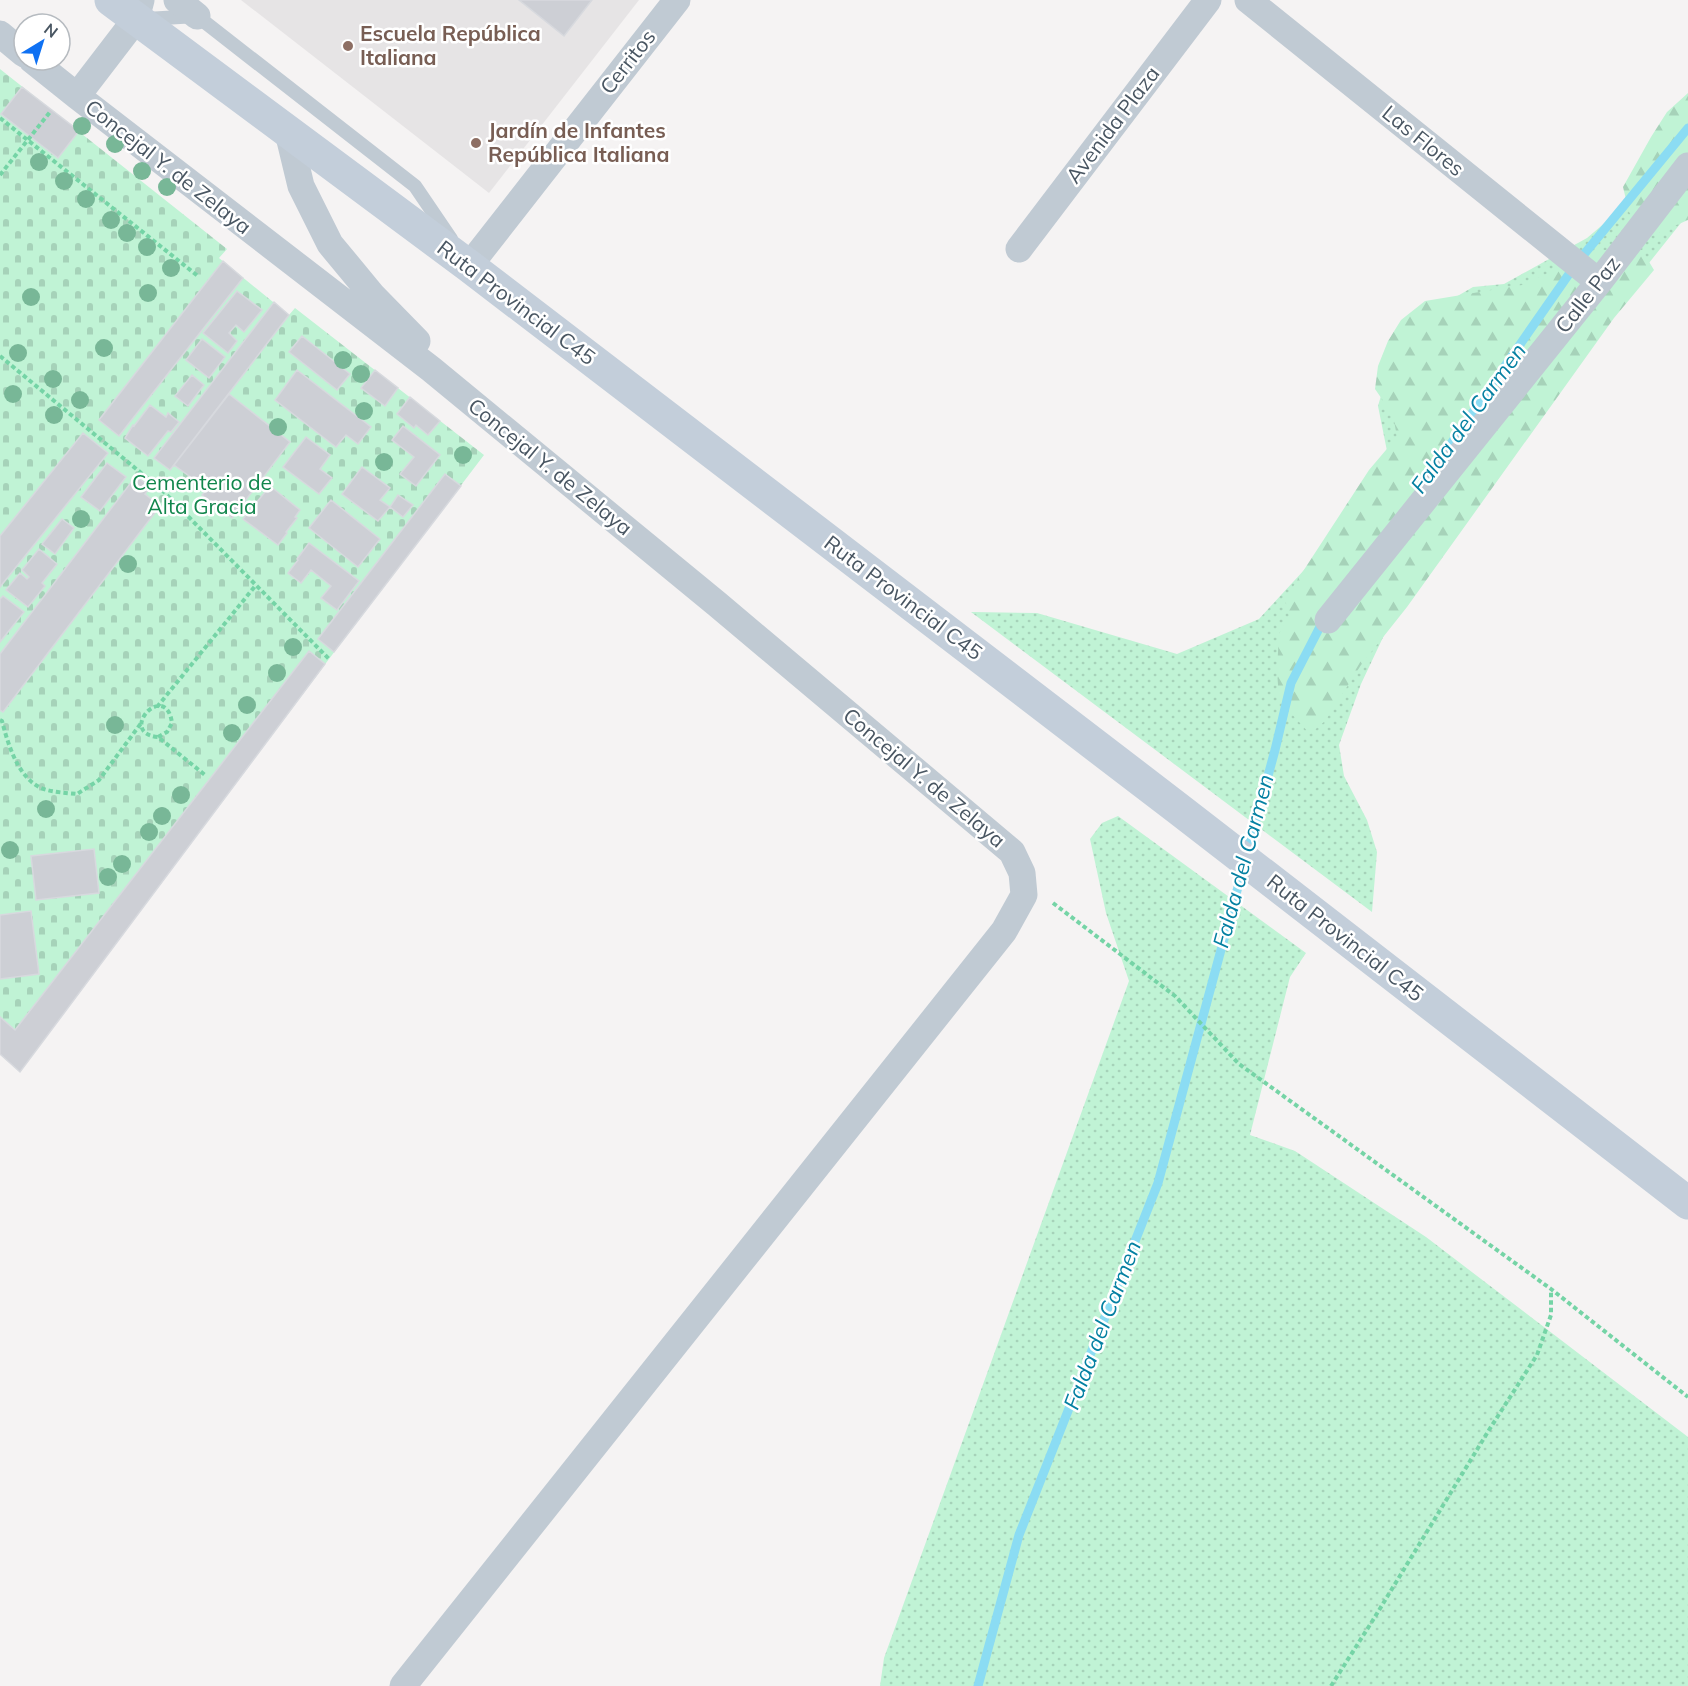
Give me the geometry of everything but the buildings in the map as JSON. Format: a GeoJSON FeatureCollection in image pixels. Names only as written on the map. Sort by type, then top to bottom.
{"type":"FeatureCollection","features":[{"type":"Feature","properties":{"kind":"main road","name":"Ruta Provincial C45"},"geometry":{"type":"LineString","coordinates":[[129,6],[288,132],[469,266],[1688,1203]]}},
{"type":"Feature","properties":{"kind":"street","name":"Cerritos"},"geometry":{"type":"LineString","coordinates":[[469,266],[677,0]]}},
{"type":"Feature","properties":{"kind":"street","name":"Avenida Plaza"},"geometry":{"type":"LineString","coordinates":[[1019,249],[1208,0]]}},
{"type":"Feature","properties":{"kind":"street","name":"Las Flores"},"geometry":{"type":"LineString","coordinates":[[1248,0],[1599,282]]}},
{"type":"Feature","properties":{"kind":"street","name":"Concejal Y. de Zelaya"},"geometry":{"type":"LineString","coordinates":[[77,96],[129,6]]}},
{"type":"Feature","properties":{"kind":"street"},"geometry":{"type":"LineString","coordinates":[[0,34],[12,44]]}},
{"type":"Feature","properties":{"kind":"street","name":"Concejal Y. de Zelaya"},"geometry":{"type":"LineString","coordinates":[[47,72],[431,369],[725,611],[1017,862]]}},
{"type":"Feature","properties":{"kind":"street"},"geometry":{"type":"LineString","coordinates":[[288,132],[301,186],[330,244],[373,296],[511,435]]}},
{"type":"Feature","properties":{"kind":"street","name":"Calle Paz"},"geometry":{"type":"LineString","coordinates":[[1328,620],[1599,282],[1688,166]]}},
{"type":"Feature","properties":{"kind":"street"},"geometry":{"type":"LineString","coordinates":[[413,1682],[1004,931],[1024,894],[1017,862]]}},
{"type":"Feature","properties":{"kind":"lane"},"geometry":{"type":"LineString","coordinates":[[129,6],[187,8],[415,186],[469,266]]}},
{"type":"Feature","properties":{"kind":"path"},"geometry":{"type":"LineString","coordinates":[[0,175],[52,110]]}},
{"type":"Feature","properties":{"kind":"path"},"geometry":{"type":"LineString","coordinates":[[0,118],[199,277]]}},
{"type":"Feature","properties":{"kind":"path"},"geometry":{"type":"LineString","coordinates":[[0,356],[164,492],[329,659]]}},
{"type":"Feature","properties":{"kind":"path"},"geometry":{"type":"LineString","coordinates":[[0,720],[8,744],[22,771],[40,788],[77,795],[99,780],[142,722],[148,710],[157,707],[256,585]]}},
{"type":"Feature","properties":{"kind":"path"},"geometry":{"type":"LineString","coordinates":[[142,722],[149,735],[158,736],[167,732],[172,723],[169,714],[166,710],[157,707]]}},
{"type":"Feature","properties":{"kind":"path"},"geometry":{"type":"LineString","coordinates":[[158,736],[205,775]]}},
{"type":"Feature","properties":{"kind":"path"},"geometry":{"type":"LineString","coordinates":[[1017,862],[1060,909],[1174,996],[1239,1064],[1551,1289],[1688,1397]]}},
{"type":"Feature","properties":{"kind":"path"},"geometry":{"type":"LineString","coordinates":[[1331,1686],[1488,1430],[1537,1355],[1551,1315],[1551,1289]]}},
{"type":"Feature","properties":{"kind":"shaded area","name":"Jardín de Infantes República Italiana"},"geometry":{"type":"Polygon","coordinates":[[[241,0],[639,0],[489,193],[241,0]]]}},
{"type":"Feature","properties":{"kind":"green space","name":"Cementerio de Alta Gracia"},"geometry":{"type":"Polygon","coordinates":[[[0,69],[227,249],[219,258],[289,315],[295,308],[484,455],[20,1072],[0,1054],[0,69]]]}},
{"type":"Feature","properties":{"kind":"green space"},"geometry":{"type":"Polygon","coordinates":[[[1688,93],[1688,220],[1647,238],[1629,212],[1623,187],[1667,112],[1688,93]]]}},
{"type":"Feature","properties":{"kind":"green space"},"geometry":{"type":"Polygon","coordinates":[[[1640,193],[1688,214],[1641,273],[1394,614],[1361,684],[1339,745],[1344,776],[1367,820],[1377,852],[1372,912],[971,612],[1037,613],[1177,654],[1259,619],[1351,519],[1388,456],[1378,406],[1393,354],[1430,312],[1473,287],[1504,284],[1587,238],[1640,193]]]}},
{"type":"Feature","properties":{"kind":"green space"},"geometry":{"type":"Polygon","coordinates":[[[1600,250],[1642,250],[1654,270],[1614,318],[1407,607],[1361,665],[1325,721],[1310,734],[1279,700],[1277,670],[1279,634],[1289,616],[1285,599],[1369,470],[1397,437],[1393,415],[1375,389],[1378,366],[1388,341],[1401,320],[1425,301],[1522,285],[1600,250]]]}},
{"type":"Feature","properties":{"kind":"green space"},"geometry":{"type":"Polygon","coordinates":[[[1118,816],[1306,953],[1290,977],[1250,1135],[1295,1151],[1426,1237],[1688,1437],[1688,1686],[880,1686],[884,1658],[1129,981],[1106,913],[1090,839],[1102,823],[1118,816]]]}},
{"type":"Feature","properties":{"kind":"waterway","name":"Falda del Carmen"},"geometry":{"type":"LineString","coordinates":[[1443,455],[1576,264],[1688,128]]}},
{"type":"Feature","properties":{"kind":"waterway","name":"Falda del Carmen"},"geometry":{"type":"LineString","coordinates":[[978,1686],[1019,1535],[1158,1183],[1291,683],[1324,619]]}},
{"type":"Feature","properties":{"kind":"place","name":"Escuela República Italiana"},"geometry":{"type":"Point","coordinates":[348,46]}},
{"type":"Feature","properties":{"kind":"place","name":"Jardín de Infantes República Italiana"},"geometry":{"type":"Point","coordinates":[476,143]}}]}
